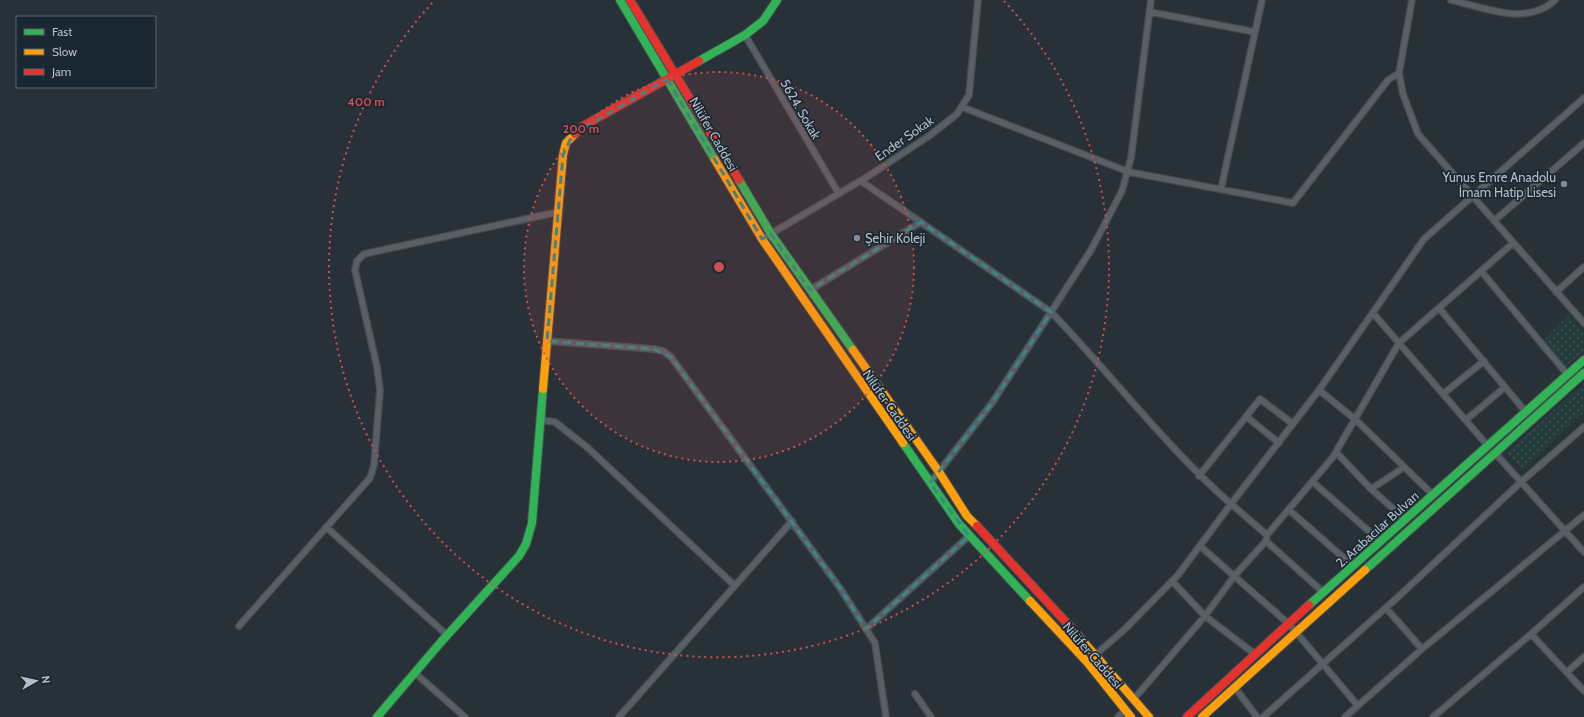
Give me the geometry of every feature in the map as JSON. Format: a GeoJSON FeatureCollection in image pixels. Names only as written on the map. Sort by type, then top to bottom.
{"type":"FeatureCollection","features":[{"type":"Feature","properties":{"kind":"street","name":"Nilüfer Caddesi"},"geometry":{"type":"LineString","coordinates":[[620,0],[762,239],[959,524],[1087,662],[1131,717]]}},
{"type":"Feature","properties":{"kind":"street"},"geometry":{"type":"LineString","coordinates":[[630,0],[771,234],[939,472],[967,516],[1096,655],[1149,717]]}},
{"type":"Feature","properties":{"kind":"street"},"geometry":{"type":"LineString","coordinates":[[377,717],[447,635],[519,556],[526,544],[532,523],[563,155],[570,138],[583,126],[745,35],[763,20],[776,0]]}},
{"type":"Feature","properties":{"kind":"street","name":"Ender Sokak"},"geometry":{"type":"LineString","coordinates":[[762,239],[861,181],[929,136],[957,114],[969,95],[978,0]]}},
{"type":"Feature","properties":{"kind":"street"},"geometry":{"type":"LineString","coordinates":[[930,483],[992,403],[1091,250],[1122,191],[1128,172],[1151,0]]}},
{"type":"Feature","properties":{"kind":"street"},"geometry":{"type":"LineString","coordinates":[[1221,189],[1262,0]]}},
{"type":"Feature","properties":{"kind":"street"},"geometry":{"type":"LineString","coordinates":[[1412,0],[1399,73],[1403,94],[1418,134],[1584,323]]}},
{"type":"Feature","properties":{"kind":"street"},"geometry":{"type":"LineString","coordinates":[[1451,0],[1511,14],[1530,14],[1555,0]]}},
{"type":"Feature","properties":{"kind":"street"},"geometry":{"type":"LineString","coordinates":[[1150,12],[1255,32]]}},
{"type":"Feature","properties":{"kind":"street","name":"5624. Sokak"},"geometry":{"type":"LineString","coordinates":[[745,35],[839,194]]}},
{"type":"Feature","properties":{"kind":"street"},"geometry":{"type":"LineString","coordinates":[[962,107],[1128,172],[1293,203],[1388,80],[1399,73]]}},
{"type":"Feature","properties":{"kind":"street"},"geometry":{"type":"LineString","coordinates":[[1087,662],[1125,629],[1172,581],[1200,546],[1230,504],[1319,390],[1424,239],[1584,98]]}},
{"type":"Feature","properties":{"kind":"street"},"geometry":{"type":"LineString","coordinates":[[1494,221],[1584,143]]}},
{"type":"Feature","properties":{"kind":"street"},"geometry":{"type":"LineString","coordinates":[[861,181],[1051,312],[1091,353],[1199,476],[1324,593]]}},
{"type":"Feature","properties":{"kind":"street"},"geometry":{"type":"LineString","coordinates":[[239,626],[370,478],[374,466],[380,390],[377,367],[356,270],[357,261],[364,254],[558,212]]}},
{"type":"Feature","properties":{"kind":"street"},"geometry":{"type":"LineString","coordinates":[[810,290],[921,222]]}},
{"type":"Feature","properties":{"kind":"street"},"geometry":{"type":"LineString","coordinates":[[1133,700],[1205,616],[1235,575],[1313,482],[1336,452],[1356,420],[1399,343],[1513,243]]}},
{"type":"Feature","properties":{"kind":"street"},"geometry":{"type":"LineString","coordinates":[[1556,292],[1584,267]]}},
{"type":"Feature","properties":{"kind":"street"},"geometry":{"type":"LineString","coordinates":[[1481,271],[1567,374]]}},
{"type":"Feature","properties":{"kind":"street"},"geometry":{"type":"LineString","coordinates":[[1439,308],[1525,411]]}},
{"type":"Feature","properties":{"kind":"street"},"geometry":{"type":"LineString","coordinates":[[1372,313],[1467,420],[1487,445]]}},
{"type":"Feature","properties":{"kind":"street"},"geometry":{"type":"LineString","coordinates":[[547,341],[654,349],[663,351],[672,357],[840,588],[875,643],[886,717]]}},
{"type":"Feature","properties":{"kind":"street","name":"2. Arabacılar Bulvarı"},"geometry":{"type":"LineString","coordinates":[[1187,717],[1290,625],[1380,540],[1433,495],[1525,411],[1584,360]]}},
{"type":"Feature","properties":{"kind":"street"},"geometry":{"type":"LineString","coordinates":[[1443,394],[1484,361]]}},
{"type":"Feature","properties":{"kind":"street"},"geometry":{"type":"LineString","coordinates":[[1202,717],[1584,373]]}},
{"type":"Feature","properties":{"kind":"street"},"geometry":{"type":"LineString","coordinates":[[1467,420],[1505,387]]}},
{"type":"Feature","properties":{"kind":"street"},"geometry":{"type":"LineString","coordinates":[[1319,390],[1356,420],[1403,468],[1433,495]]}},
{"type":"Feature","properties":{"kind":"street"},"geometry":{"type":"LineString","coordinates":[[1199,476],[1260,399],[1293,424]]}},
{"type":"Feature","properties":{"kind":"street"},"geometry":{"type":"LineString","coordinates":[[1247,417],[1279,442]]}},
{"type":"Feature","properties":{"kind":"street"},"geometry":{"type":"LineString","coordinates":[[541,420],[555,422],[588,448],[734,585]]}},
{"type":"Feature","properties":{"kind":"street"},"geometry":{"type":"LineString","coordinates":[[1263,717],[1386,608],[1522,481],[1584,427]]}},
{"type":"Feature","properties":{"kind":"street"},"geometry":{"type":"LineString","coordinates":[[1336,452],[1371,489],[1405,519]]}},
{"type":"Feature","properties":{"kind":"street"},"geometry":{"type":"LineString","coordinates":[[1495,452],[1584,552]]}},
{"type":"Feature","properties":{"kind":"street"},"geometry":{"type":"LineString","coordinates":[[1371,489],[1403,468]]}},
{"type":"Feature","properties":{"kind":"street"},"geometry":{"type":"LineString","coordinates":[[1313,482],[1380,540]]}},
{"type":"Feature","properties":{"kind":"street"},"geometry":{"type":"LineString","coordinates":[[1290,510],[1352,566]]}},
{"type":"Feature","properties":{"kind":"street"},"geometry":{"type":"LineString","coordinates":[[1345,717],[1422,648],[1584,515]]}},
{"type":"Feature","properties":{"kind":"street"},"geometry":{"type":"LineString","coordinates":[[619,717],[792,521]]}},
{"type":"Feature","properties":{"kind":"street"},"geometry":{"type":"LineString","coordinates":[[326,527],[447,635]]}},
{"type":"Feature","properties":{"kind":"street"},"geometry":{"type":"LineString","coordinates":[[866,630],[970,536]]}},
{"type":"Feature","properties":{"kind":"street"},"geometry":{"type":"LineString","coordinates":[[1200,546],[1235,575],[1290,625],[1358,706]]}},
{"type":"Feature","properties":{"kind":"street"},"geometry":{"type":"LineString","coordinates":[[1172,581],[1205,616],[1256,655]]}},
{"type":"Feature","properties":{"kind":"street"},"geometry":{"type":"LineString","coordinates":[[1433,717],[1584,587]]}},
{"type":"Feature","properties":{"kind":"street"},"geometry":{"type":"LineString","coordinates":[[1386,608],[1422,648]]}},
{"type":"Feature","properties":{"kind":"street"},"geometry":{"type":"LineString","coordinates":[[1531,634],[1584,691]]}},
{"type":"Feature","properties":{"kind":"street"},"geometry":{"type":"LineString","coordinates":[[1567,672],[1584,657]]}},
{"type":"Feature","properties":{"kind":"street"},"geometry":{"type":"LineString","coordinates":[[415,673],[465,717]]}},
{"type":"Feature","properties":{"kind":"street"},"geometry":{"type":"LineString","coordinates":[[1236,689],[1257,717]]}},
{"type":"Feature","properties":{"kind":"street"},"geometry":{"type":"LineString","coordinates":[[915,694],[931,717]]}},
{"type":"Feature","properties":{"kind":"street"},"geometry":{"type":"LineString","coordinates":[[1118,717],[1124,710]]}},
{"type":"Feature","properties":{"kind":"highlighted area"},"geometry":{"type":"Polygon","coordinates":[[[667,79],[762,239],[771,234],[810,290],[921,222],[1051,312],[992,403],[930,483],[969,536],[866,629],[840,588],[671,357],[654,349],[547,341],[563,155],[573,134],[667,79]]]}},
{"type":"Feature","properties":{"kind":"green space"},"geometry":{"type":"Polygon","coordinates":[[[1569,315],[1584,332],[1584,350],[1566,367],[1543,341],[1569,315]]]}},
{"type":"Feature","properties":{"kind":"green space"},"geometry":{"type":"Polygon","coordinates":[[[1584,383],[1584,412],[1522,470],[1507,452],[1584,383]]]}},
{"type":"Feature","properties":{"kind":"traffic: fast"},"geometry":{"type":"LineString","coordinates":[[620,0],[715,160]]}},
{"type":"Feature","properties":{"kind":"traffic: fast"},"geometry":{"type":"LineString","coordinates":[[699,61],[745,35],[763,21],[777,0]]}},
{"type":"Feature","properties":{"kind":"traffic: fast"},"geometry":{"type":"LineString","coordinates":[[739,180],[771,234],[853,350]]}},
{"type":"Feature","properties":{"kind":"traffic: fast"},"geometry":{"type":"LineString","coordinates":[[1309,605],[1584,360]]}},
{"type":"Feature","properties":{"kind":"traffic: fast"},"geometry":{"type":"LineString","coordinates":[[1365,570],[1584,373]]}},
{"type":"Feature","properties":{"kind":"traffic: fast"},"geometry":{"type":"LineString","coordinates":[[377,717],[441,642],[519,556],[526,544],[532,523],[543,389]]}},
{"type":"Feature","properties":{"kind":"traffic: fast"},"geometry":{"type":"LineString","coordinates":[[903,443],[959,524],[1030,601]]}},
{"type":"Feature","properties":{"kind":"traffic: slow"},"geometry":{"type":"LineString","coordinates":[[543,389],[563,155],[566,143],[575,134]]}},
{"type":"Feature","properties":{"kind":"traffic: slow"},"geometry":{"type":"LineString","coordinates":[[715,160],[762,239],[903,443]]}},
{"type":"Feature","properties":{"kind":"traffic: slow"},"geometry":{"type":"LineString","coordinates":[[853,350],[939,472],[967,516],[977,526]]}},
{"type":"Feature","properties":{"kind":"traffic: slow"},"geometry":{"type":"LineString","coordinates":[[1202,717],[1365,570]]}},
{"type":"Feature","properties":{"kind":"traffic: slow"},"geometry":{"type":"LineString","coordinates":[[1030,601],[1087,662],[1131,717]]}},
{"type":"Feature","properties":{"kind":"traffic: slow"},"geometry":{"type":"LineString","coordinates":[[1076,633],[1149,717]]}},
{"type":"Feature","properties":{"kind":"traffic: jam"},"geometry":{"type":"LineString","coordinates":[[630,0],[739,180]]}},
{"type":"Feature","properties":{"kind":"traffic: jam"},"geometry":{"type":"LineString","coordinates":[[575,134],[583,126],[699,61]]}},
{"type":"Feature","properties":{"kind":"traffic: jam"},"geometry":{"type":"LineString","coordinates":[[977,526],[1076,633]]}},
{"type":"Feature","properties":{"kind":"traffic: jam"},"geometry":{"type":"LineString","coordinates":[[1187,717],[1309,605]]}},
{"type":"Feature","properties":{"kind":"place","name":"Yunus Emre Anadolu İmam Hatip Lisesi"},"geometry":{"type":"Point","coordinates":[1564,184]}},
{"type":"Feature","properties":{"kind":"place","name":"Şehir Koleji"},"geometry":{"type":"Point","coordinates":[857,238]}}]}
